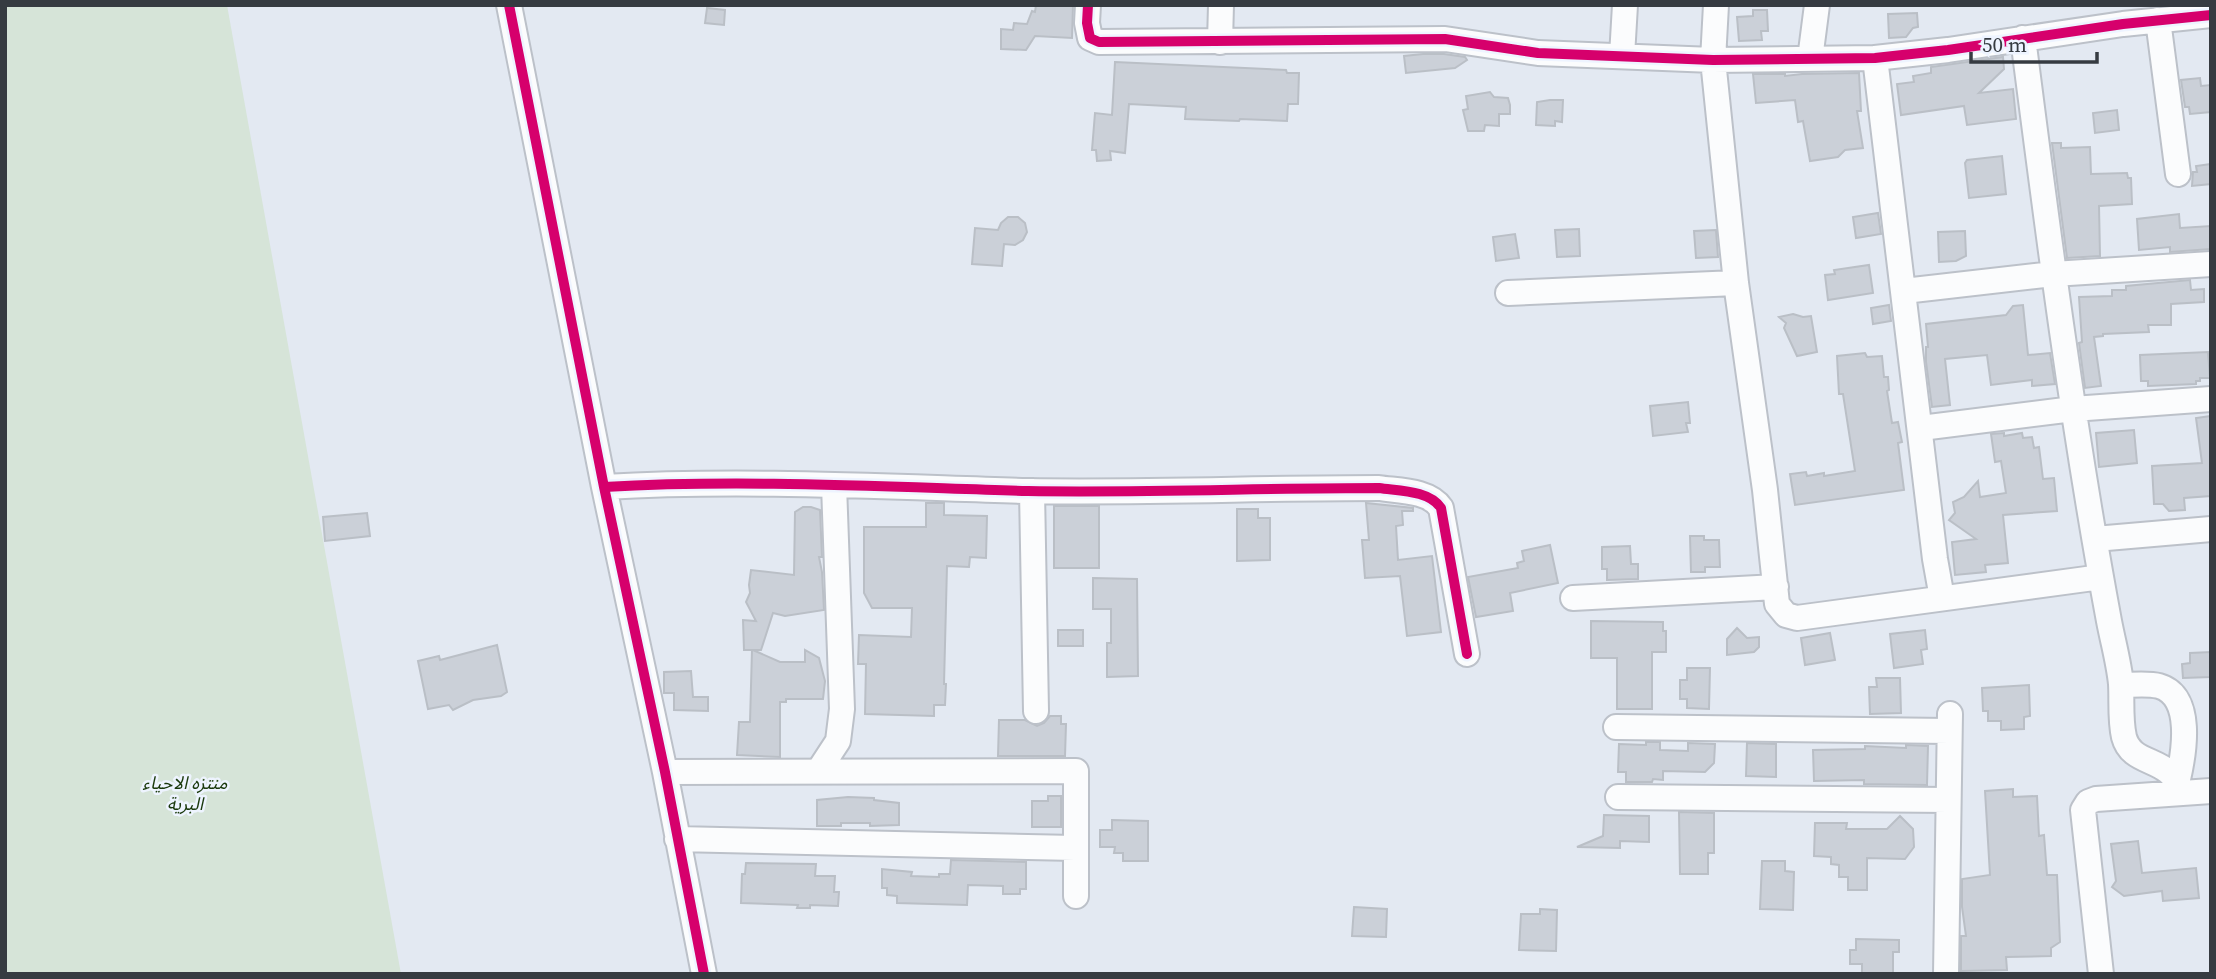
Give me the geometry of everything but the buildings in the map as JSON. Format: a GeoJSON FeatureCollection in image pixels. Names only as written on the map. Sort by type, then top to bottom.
{"type":"FeatureCollection","features":[{"type":"Feature","properties":{"kind":"street"},"geometry":{"type":"LineString","coordinates":[[509,5],[704,974]]}},
{"type":"Feature","properties":{"kind":"street"},"geometry":{"type":"LineString","coordinates":[[1088,5],[1090,38],[1099,43],[1445,39],[1538,53],[1713,60],[1875,58],[2211,15]]}},
{"type":"Feature","properties":{"kind":"street"},"geometry":{"type":"LineString","coordinates":[[1220,42],[1221,5]]}},
{"type":"Feature","properties":{"kind":"street"},"geometry":{"type":"LineString","coordinates":[[1622,56],[1625,5]]}},
{"type":"Feature","properties":{"kind":"street"},"geometry":{"type":"LineString","coordinates":[[1716,5],[1713,60],[1736,284],[1765,490],[1777,604],[1786,615],[1797,618],[2101,577]]}},
{"type":"Feature","properties":{"kind":"street"},"geometry":{"type":"LineString","coordinates":[[1810,59],[1817,5]]}},
{"type":"Feature","properties":{"kind":"street"},"geometry":{"type":"LineString","coordinates":[[2158,20],[2178,174]]}},
{"type":"Feature","properties":{"kind":"street"},"geometry":{"type":"LineString","coordinates":[[2023,38],[2053,274],[2120,685],[2123,732],[2126,743],[2133,752],[2168,769],[2180,786]]}},
{"type":"Feature","properties":{"kind":"street"},"geometry":{"type":"LineString","coordinates":[[1875,58],[1935,559],[1942,598]]}},
{"type":"Feature","properties":{"kind":"street"},"geometry":{"type":"LineString","coordinates":[[1904,291],[2053,274],[2211,264]]}},
{"type":"Feature","properties":{"kind":"street"},"geometry":{"type":"LineString","coordinates":[[1508,293],[1736,284]]}},
{"type":"Feature","properties":{"kind":"street"},"geometry":{"type":"LineString","coordinates":[[1921,428],[2073,409],[2211,399]]}},
{"type":"Feature","properties":{"kind":"street"},"geometry":{"type":"LineString","coordinates":[[604,487],[648,484],[834,485],[1032,491],[1378,488],[1412,492],[1433,499],[1441,508],[1467,654]]}},
{"type":"Feature","properties":{"kind":"street"},"geometry":{"type":"LineString","coordinates":[[819,770],[838,741],[842,709],[834,485]]}},
{"type":"Feature","properties":{"kind":"street"},"geometry":{"type":"LineString","coordinates":[[1032,491],[1036,711]]}},
{"type":"Feature","properties":{"kind":"street"},"geometry":{"type":"LineString","coordinates":[[2095,540],[2211,528]]}},
{"type":"Feature","properties":{"kind":"street"},"geometry":{"type":"LineString","coordinates":[[1573,598],[1776,587]]}},
{"type":"Feature","properties":{"kind":"street"},"geometry":{"type":"LineString","coordinates":[[2120,685],[2159,686],[2175,694],[2181,705],[2183,729],[2180,786]]}},
{"type":"Feature","properties":{"kind":"street"},"geometry":{"type":"LineString","coordinates":[[1616,727],[1950,722],[1946,974]]}},
{"type":"Feature","properties":{"kind":"street"},"geometry":{"type":"LineString","coordinates":[[665,772],[1076,771],[1076,896]]}},
{"type":"Feature","properties":{"kind":"street"},"geometry":{"type":"LineString","coordinates":[[2101,974],[2083,810],[2088,802],[2096,799],[2180,786],[2211,791]]}},
{"type":"Feature","properties":{"kind":"street"},"geometry":{"type":"LineString","coordinates":[[1618,797],[1948,800]]}},
{"type":"Feature","properties":{"kind":"street"},"geometry":{"type":"LineString","coordinates":[[677,839],[1075,848]]}},
{"type":"Feature","properties":{"kind":"green space","name":"منتزه الاحياء البرية"},"geometry":{"type":"Polygon","coordinates":[[[5,5],[227,5],[401,974],[5,974],[5,5]]]}},
{"type":"Feature","properties":{"kind":"cycle path"},"geometry":{"type":"LineString","coordinates":[[509,5],[704,974]]}},
{"type":"Feature","properties":{"kind":"cycle path"},"geometry":{"type":"LineString","coordinates":[[1088,5],[1090,38],[1099,42],[1445,39],[1538,53],[1713,60],[1875,58],[2123,24],[2211,15]]}},
{"type":"Feature","properties":{"kind":"cycle path"},"geometry":{"type":"LineString","coordinates":[[604,487],[763,484],[1028,491],[1379,488],[1413,492],[1429,498],[1441,508],[1467,654]]}}]}
